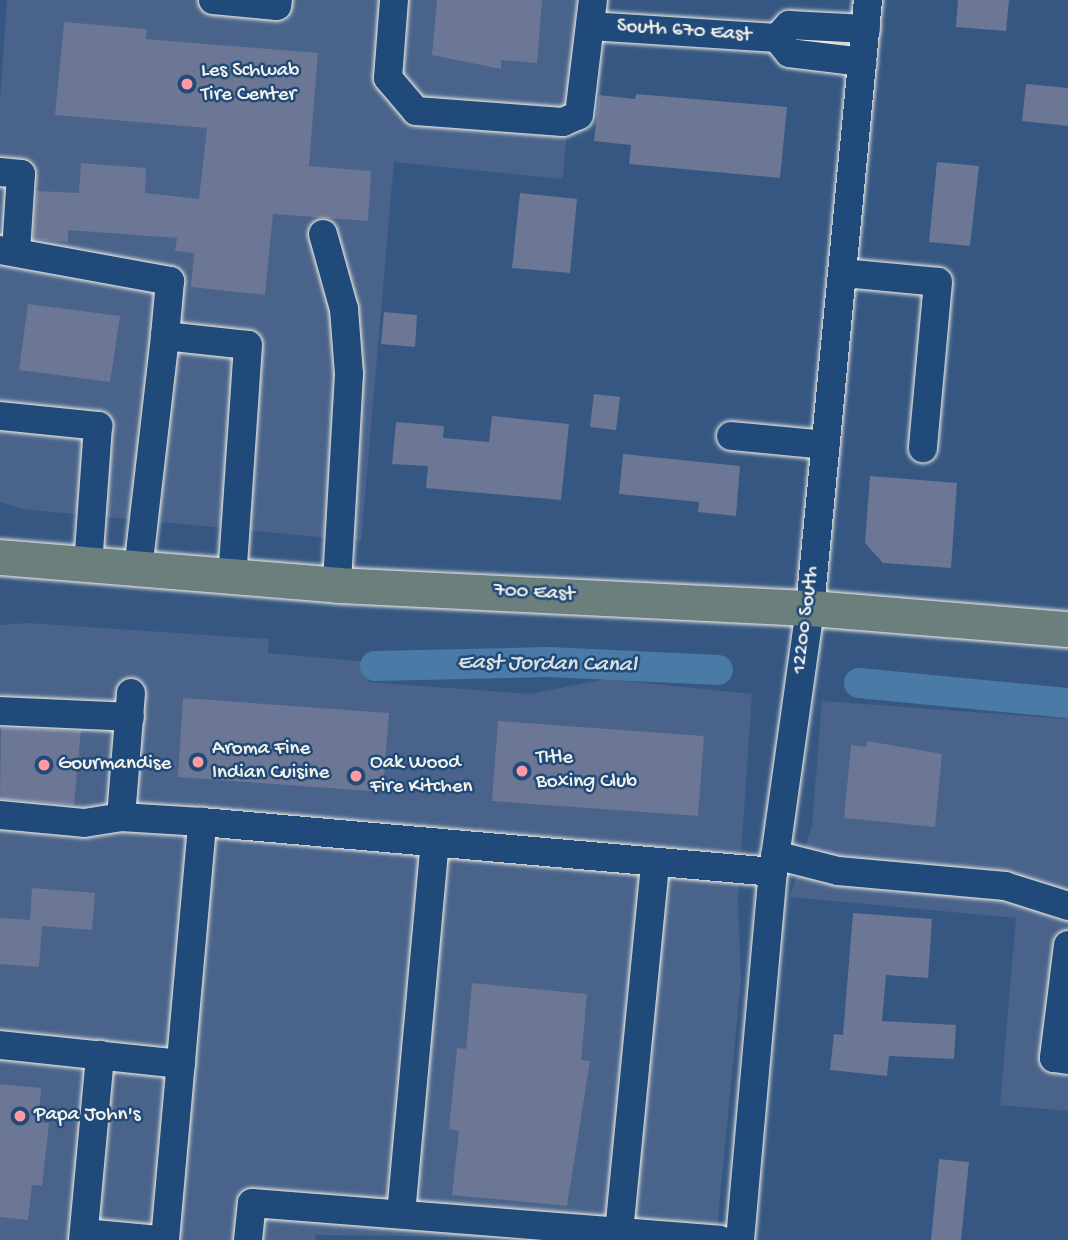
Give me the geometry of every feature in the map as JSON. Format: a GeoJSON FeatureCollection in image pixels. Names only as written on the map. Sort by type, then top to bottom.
{"type":"FeatureCollection","features":[{"type":"Feature","properties":{"kind":"main road","name":"700 East"},"geometry":{"type":"LineString","coordinates":[[0,557],[232,578],[810,608],[1068,629]]}},
{"type":"Feature","properties":{"kind":"street"},"geometry":{"type":"LineString","coordinates":[[214,0],[278,6],[278,0]]}},
{"type":"Feature","properties":{"kind":"street"},"geometry":{"type":"LineString","coordinates":[[394,0],[388,78],[416,111],[563,122],[579,115],[592,13]]}},
{"type":"Feature","properties":{"kind":"street","name":"12200 South"},"geometry":{"type":"LineString","coordinates":[[740,1240],[774,864],[810,608],[868,0]]}},
{"type":"Feature","properties":{"kind":"street","name":"South 670 East"},"geometry":{"type":"LineString","coordinates":[[592,13],[777,38],[789,53],[862,62]]}},
{"type":"Feature","properties":{"kind":"street","name":"South 670 East"},"geometry":{"type":"LineString","coordinates":[[777,38],[789,25],[866,29]]}},
{"type":"Feature","properties":{"kind":"street"},"geometry":{"type":"LineString","coordinates":[[0,173],[21,174],[8,250],[170,281],[138,570]]}},
{"type":"Feature","properties":{"kind":"street"},"geometry":{"type":"LineString","coordinates":[[323,234],[344,309],[349,374],[337,585]]}},
{"type":"Feature","properties":{"kind":"street"},"geometry":{"type":"LineString","coordinates":[[843,273],[938,282],[923,448]]}},
{"type":"Feature","properties":{"kind":"street"},"geometry":{"type":"LineString","coordinates":[[165,336],[248,345],[232,578]]}},
{"type":"Feature","properties":{"kind":"street"},"geometry":{"type":"LineString","coordinates":[[0,416],[98,426],[88,565]]}},
{"type":"Feature","properties":{"kind":"street"},"geometry":{"type":"LineString","coordinates":[[731,436],[826,445]]}},
{"type":"Feature","properties":{"kind":"street"},"geometry":{"type":"LineString","coordinates":[[0,711],[130,705],[121,817]]}},
{"type":"Feature","properties":{"kind":"street"},"geometry":{"type":"LineString","coordinates":[[0,815],[84,823],[121,817],[202,822],[655,862],[774,864],[1005,886],[1068,906]]}},
{"type":"Feature","properties":{"kind":"street"},"geometry":{"type":"LineString","coordinates":[[165,1240],[202,822]]}},
{"type":"Feature","properties":{"kind":"street"},"geometry":{"type":"LineString","coordinates":[[401,1214],[435,843]]}},
{"type":"Feature","properties":{"kind":"street"},"geometry":{"type":"LineString","coordinates":[[619,1232],[655,862]]}},
{"type":"Feature","properties":{"kind":"street"},"geometry":{"type":"LineString","coordinates":[[1068,945],[1054,1058],[1068,1060]]}},
{"type":"Feature","properties":{"kind":"street"},"geometry":{"type":"LineString","coordinates":[[0,1045],[181,1064]]}},
{"type":"Feature","properties":{"kind":"street"},"geometry":{"type":"LineString","coordinates":[[100,1055],[83,1237],[159,1240]]}},
{"type":"Feature","properties":{"kind":"street"},"geometry":{"type":"LineString","coordinates":[[248,1240],[252,1203],[720,1240]]}},
{"type":"Feature","properties":{"kind":"shaded area"},"geometry":{"type":"Polygon","coordinates":[[[7,0],[577,0],[563,179],[394,162],[361,541],[22,509],[0,502],[0,102],[7,0]]]}},
{"type":"Feature","properties":{"kind":"shaded area"},"geometry":{"type":"Polygon","coordinates":[[[28,623],[269,639],[268,653],[369,662],[368,682],[530,694],[606,679],[752,694],[738,900],[741,980],[716,1240],[316,1235],[315,1240],[0,1240],[0,625],[28,623]]]}},
{"type":"Feature","properties":{"kind":"shaded area"},"geometry":{"type":"Polygon","coordinates":[[[822,701],[1068,719],[1068,1111],[1000,1105],[1016,918],[790,897],[812,825],[822,701]]]}},
{"type":"Feature","properties":{"kind":"building"},"geometry":{"type":"Polygon","coordinates":[[[437,0],[542,0],[537,63],[501,60],[501,69],[432,55],[437,0]]]}},
{"type":"Feature","properties":{"kind":"building"},"geometry":{"type":"Polygon","coordinates":[[[958,0],[1009,0],[1006,31],[956,27],[958,0]]]}},
{"type":"Feature","properties":{"kind":"building"},"geometry":{"type":"Polygon","coordinates":[[[64,22],[147,29],[146,39],[318,53],[309,166],[371,171],[368,221],[273,214],[265,295],[191,287],[194,253],[175,251],[177,238],[68,230],[68,242],[33,239],[37,191],[79,193],[81,163],[146,168],[145,193],[199,199],[207,128],[55,115],[64,22]]]}},
{"type":"Feature","properties":{"kind":"building"},"geometry":{"type":"Polygon","coordinates":[[[1026,84],[1068,88],[1068,126],[1022,121],[1026,84]]]}},
{"type":"Feature","properties":{"kind":"building"},"geometry":{"type":"Polygon","coordinates":[[[636,94],[787,107],[780,178],[629,164],[631,145],[594,141],[599,95],[635,99],[636,94]]]}},
{"type":"Feature","properties":{"kind":"building"},"geometry":{"type":"Polygon","coordinates":[[[937,162],[979,166],[970,246],[929,242],[937,162]]]}},
{"type":"Feature","properties":{"kind":"building"},"geometry":{"type":"Polygon","coordinates":[[[520,193],[577,199],[570,273],[512,268],[520,193]]]}},
{"type":"Feature","properties":{"kind":"building"},"geometry":{"type":"Polygon","coordinates":[[[28,304],[120,316],[110,382],[19,370],[28,304]]]}},
{"type":"Feature","properties":{"kind":"building"},"geometry":{"type":"Polygon","coordinates":[[[384,312],[417,315],[415,347],[381,344],[384,312]]]}},
{"type":"Feature","properties":{"kind":"building"},"geometry":{"type":"Polygon","coordinates":[[[594,394],[620,397],[616,430],[590,427],[594,394]]]}},
{"type":"Feature","properties":{"kind":"building"},"geometry":{"type":"Polygon","coordinates":[[[492,416],[569,424],[561,500],[426,488],[428,466],[392,464],[396,422],[444,426],[443,438],[489,442],[492,416]]]}},
{"type":"Feature","properties":{"kind":"building"},"geometry":{"type":"Polygon","coordinates":[[[623,454],[740,466],[736,516],[698,512],[699,502],[619,494],[623,454]]]}},
{"type":"Feature","properties":{"kind":"building"},"geometry":{"type":"Polygon","coordinates":[[[870,476],[957,483],[951,568],[883,563],[865,543],[870,476]]]}},
{"type":"Feature","properties":{"kind":"building"},"geometry":{"type":"Polygon","coordinates":[[[183,698],[389,713],[383,792],[178,777],[183,698]]]}},
{"type":"Feature","properties":{"kind":"building"},"geometry":{"type":"Polygon","coordinates":[[[498,721],[704,736],[698,816],[492,801],[498,721]]]}},
{"type":"Feature","properties":{"kind":"building"},"geometry":{"type":"Polygon","coordinates":[[[1,728],[81,731],[74,805],[0,799],[1,728]]]}},
{"type":"Feature","properties":{"kind":"building"},"geometry":{"type":"Polygon","coordinates":[[[867,741],[942,754],[935,827],[844,818],[851,745],[866,747],[867,741]]]}},
{"type":"Feature","properties":{"kind":"building"},"geometry":{"type":"Polygon","coordinates":[[[32,888],[95,893],[92,930],[42,926],[39,967],[0,964],[0,918],[30,920],[32,888]]]}},
{"type":"Feature","properties":{"kind":"building"},"geometry":{"type":"Polygon","coordinates":[[[853,913],[932,919],[928,978],[886,975],[882,1021],[956,1025],[954,1059],[889,1056],[887,1076],[830,1070],[834,1034],[843,1035],[853,913]]]}},
{"type":"Feature","properties":{"kind":"building"},"geometry":{"type":"Polygon","coordinates":[[[472,983],[587,994],[581,1060],[590,1061],[567,1206],[452,1195],[459,1131],[449,1129],[457,1048],[466,1049],[472,983]]]}},
{"type":"Feature","properties":{"kind":"building"},"geometry":{"type":"Polygon","coordinates":[[[0,1084],[41,1088],[38,1122],[49,1123],[42,1186],[32,1185],[28,1220],[0,1217],[0,1084]]]}},
{"type":"Feature","properties":{"kind":"building"},"geometry":{"type":"Polygon","coordinates":[[[939,1159],[969,1162],[961,1240],[931,1240],[939,1159]]]}},
{"type":"Feature","properties":{"kind":"waterway","name":"East Jordan Canal"},"geometry":{"type":"LineString","coordinates":[[375,666],[549,662],[718,670]]}},
{"type":"Feature","properties":{"kind":"waterway","name":"East Jordan Canal"},"geometry":{"type":"LineString","coordinates":[[859,683],[1068,703]]}},
{"type":"Feature","properties":{"kind":"place","name":"Les Schwab Tire Center"},"geometry":{"type":"Point","coordinates":[187,84]}},
{"type":"Feature","properties":{"kind":"place","name":"Aroma Fine Indian Cuisine"},"geometry":{"type":"Point","coordinates":[198,762]}},
{"type":"Feature","properties":{"kind":"place","name":"Gourmandise"},"geometry":{"type":"Point","coordinates":[44,765]}},
{"type":"Feature","properties":{"kind":"place","name":"TItle Boxing Club"},"geometry":{"type":"Point","coordinates":[522,771]}},
{"type":"Feature","properties":{"kind":"place","name":"Oak Wood Fire Kitchen"},"geometry":{"type":"Point","coordinates":[356,776]}},
{"type":"Feature","properties":{"kind":"place","name":"Papa John's"},"geometry":{"type":"Point","coordinates":[20,1116]}}]}
